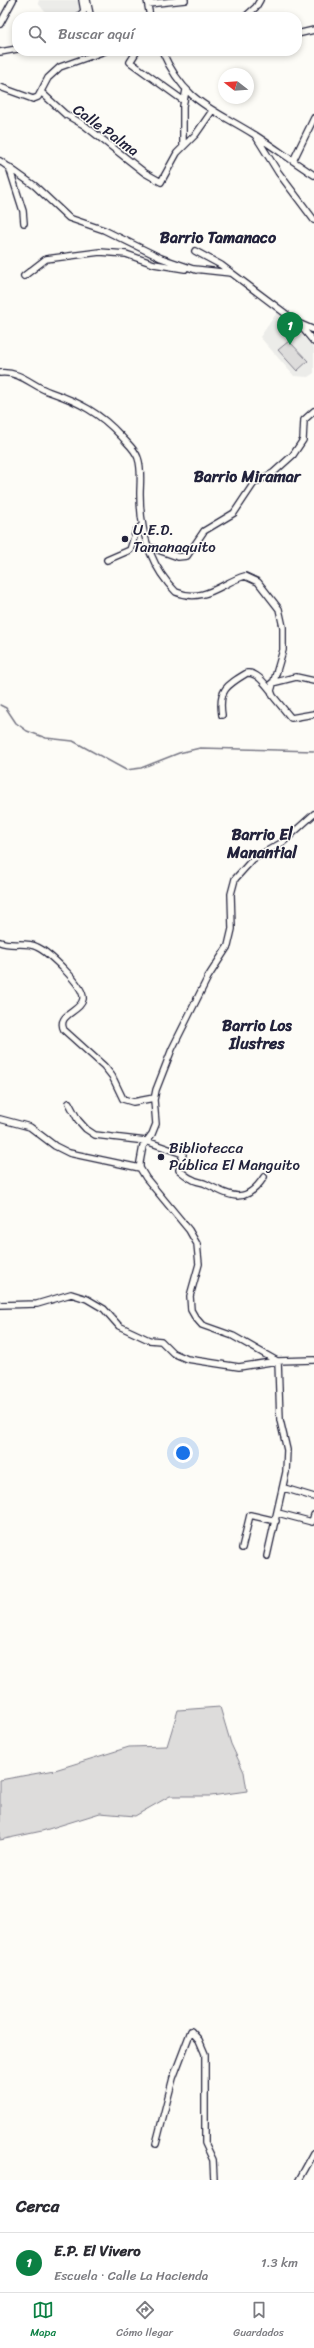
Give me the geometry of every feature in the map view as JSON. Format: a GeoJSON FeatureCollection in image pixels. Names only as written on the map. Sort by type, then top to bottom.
{"type":"FeatureCollection","features":[{"type":"Feature","properties":{"kind":"street"},"geometry":{"type":"LineString","coordinates":[[0,24],[13,0]]}},
{"type":"Feature","properties":{"kind":"street"},"geometry":{"type":"LineString","coordinates":[[82,0],[84,12]]}},
{"type":"Feature","properties":{"kind":"street"},"geometry":{"type":"LineString","coordinates":[[87,0],[90,12]]}},
{"type":"Feature","properties":{"kind":"street"},"geometry":{"type":"LineString","coordinates":[[149,12],[148,2],[185,0]]}},
{"type":"Feature","properties":{"kind":"street"},"geometry":{"type":"LineString","coordinates":[[250,12],[256,7],[260,0]]}},
{"type":"Feature","properties":{"kind":"street"},"geometry":{"type":"LineString","coordinates":[[302,33],[314,30]]}},
{"type":"Feature","properties":{"kind":"street"},"geometry":{"type":"LineString","coordinates":[[0,52],[12,50]]}},
{"type":"Feature","properties":{"kind":"street"},"geometry":{"type":"LineString","coordinates":[[0,87],[33,99],[38,97],[48,78],[60,67],[91,56]]}},
{"type":"Feature","properties":{"kind":"street"},"geometry":{"type":"LineString","coordinates":[[133,56],[130,62],[184,101]]}},
{"type":"Feature","properties":{"kind":"street"},"geometry":{"type":"LineString","coordinates":[[164,56],[186,90],[195,100],[255,135],[314,175]]}},
{"type":"Feature","properties":{"kind":"street"},"geometry":{"type":"LineString","coordinates":[[183,146],[184,101],[186,90]]}},
{"type":"Feature","properties":{"kind":"street","name":"Calle Palma"},"geometry":{"type":"LineString","coordinates":[[41,92],[64,114],[84,125],[145,173],[161,182],[174,156],[183,146]]}},
{"type":"Feature","properties":{"kind":"street"},"geometry":{"type":"LineString","coordinates":[[183,146],[196,134],[212,111]]}},
{"type":"Feature","properties":{"kind":"street"},"geometry":{"type":"LineString","coordinates":[[293,161],[314,118]]}},
{"type":"Feature","properties":{"kind":"street"},"geometry":{"type":"LineString","coordinates":[[255,135],[274,166],[314,220]]}},
{"type":"Feature","properties":{"kind":"street"},"geometry":{"type":"LineString","coordinates":[[0,161],[35,186],[69,218],[104,230],[161,258],[196,270]]}},
{"type":"Feature","properties":{"kind":"street"},"geometry":{"type":"LineString","coordinates":[[8,167],[23,211],[24,223]]}},
{"type":"Feature","properties":{"kind":"street"},"geometry":{"type":"LineString","coordinates":[[195,251],[231,273],[298,323],[314,330]]}},
{"type":"Feature","properties":{"kind":"street"},"geometry":{"type":"LineString","coordinates":[[24,276],[51,258],[100,252],[126,254],[164,266],[231,273]]}},
{"type":"Feature","properties":{"kind":"street"},"geometry":{"type":"LineString","coordinates":[[298,323],[314,342]]}},
{"type":"Feature","properties":{"kind":"street"},"geometry":{"type":"LineString","coordinates":[[0,373],[17,374],[42,389],[85,405],[108,421],[133,449],[138,459],[141,526],[147,546],[170,585],[180,593],[211,593],[245,576],[258,582],[279,608],[283,627],[282,657],[272,683],[271,691]]}},
{"type":"Feature","properties":{"kind":"street"},"geometry":{"type":"LineString","coordinates":[[147,546],[178,557],[187,556],[204,531],[234,513],[254,483],[273,473],[293,455],[303,440],[304,420],[314,411]]}},
{"type":"Feature","properties":{"kind":"street"},"geometry":{"type":"LineString","coordinates":[[107,560],[130,550],[136,531],[141,526]]}},
{"type":"Feature","properties":{"kind":"street"},"geometry":{"type":"LineString","coordinates":[[222,715],[221,697],[224,690],[247,673],[254,675],[271,691],[273,696],[291,718],[314,714]]}},
{"type":"Feature","properties":{"kind":"street"},"geometry":{"type":"LineString","coordinates":[[272,683],[296,677],[314,681]]}},
{"type":"Feature","properties":{"kind":"street"},"geometry":{"type":"LineString","coordinates":[[277,1361],[233,1336],[202,1325],[195,1317],[191,1310],[190,1296],[199,1264],[197,1244],[189,1230],[146,1178],[140,1168],[142,1151],[156,1124],[154,1098],[160,1077],[172,1049],[208,977],[228,946],[232,929],[231,894],[235,879],[253,858],[283,842],[314,814]]}},
{"type":"Feature","properties":{"kind":"street"},"geometry":{"type":"LineString","coordinates":[[0,942],[27,943],[37,947],[65,970],[84,996],[82,1003],[63,1020],[62,1026],[64,1030],[104,1066],[112,1076],[123,1099],[133,1102],[154,1098]]}},
{"type":"Feature","properties":{"kind":"street"},"geometry":{"type":"LineString","coordinates":[[69,1103],[78,1120],[90,1133],[101,1136],[146,1141],[182,1154],[179,1170],[192,1180],[203,1182],[228,1195],[244,1196],[251,1193],[264,1177]]}},
{"type":"Feature","properties":{"kind":"street"},"geometry":{"type":"LineString","coordinates":[[0,1119],[30,1127],[55,1146],[69,1153],[140,1168]]}},
{"type":"Feature","properties":{"kind":"street"},"geometry":{"type":"LineString","coordinates":[[0,1305],[37,1304],[71,1294],[87,1299],[104,1309],[119,1326],[148,1340],[161,1341],[173,1353],[187,1359],[239,1367],[277,1361],[314,1360]]}},
{"type":"Feature","properties":{"kind":"street"},"geometry":{"type":"LineString","coordinates":[[267,1556],[284,1488],[287,1454],[280,1420],[277,1361]]}},
{"type":"Feature","properties":{"kind":"street"},"geometry":{"type":"LineString","coordinates":[[284,1488],[314,1497]]}},
{"type":"Feature","properties":{"kind":"street"},"geometry":{"type":"LineString","coordinates":[[278,1513],[312,1522],[314,1515]]}},
{"type":"Feature","properties":{"kind":"street"},"geometry":{"type":"LineString","coordinates":[[242,1548],[250,1514],[276,1521]]}},
{"type":"Feature","properties":{"kind":"street"},"geometry":{"type":"LineString","coordinates":[[156,2144],[173,2078],[191,2031],[200,2040],[205,2054],[206,2143],[213,2160],[214,2180]]}},
{"type":"Feature","properties":{"kind":"street"},"geometry":{"type":"LineString","coordinates":[[298,2180],[314,2153]]}},
{"type":"Feature","properties":{"kind":"shaded area"},"geometry":{"type":"Polygon","coordinates":[[[39,0],[79,0],[80,10],[77,12],[45,12],[38,3],[39,0]]]}},
{"type":"Feature","properties":{"kind":"shaded area"},"geometry":{"type":"Polygon","coordinates":[[[278,311],[314,348],[314,373],[308,377],[294,376],[260,337],[278,311]]]}},
{"type":"Feature","properties":{"kind":"shaded area"},"geometry":{"type":"Polygon","coordinates":[[[289,341],[308,361],[297,371],[278,350],[289,341]]]}},
{"type":"Feature","properties":{"kind":"shaded area"},"geometry":{"type":"Polygon","coordinates":[[[220,1707],[231,1744],[244,1772],[247,1791],[211,1796],[170,1796],[135,1816],[100,1813],[42,1831],[0,1840],[0,1780],[55,1770],[129,1747],[167,1746],[178,1710],[220,1707]]]}},
{"type":"Feature","properties":{"kind":"waterway"},"geometry":{"type":"LineString","coordinates":[[0,705],[6,708],[16,723],[27,731],[46,738],[73,741],[126,770],[141,768],[179,753],[200,748],[314,751]]}},
{"type":"Feature","properties":{"kind":"place","name":"E.P. El Vivero"},"geometry":{"type":"Point","coordinates":[290,345]}},
{"type":"Feature","properties":{"kind":"place","name":"U.E.D. Tamanaquito"},"geometry":{"type":"Point","coordinates":[125,539]}},
{"type":"Feature","properties":{"kind":"place","name":"Bibliotecca Pública El Manguito"},"geometry":{"type":"Point","coordinates":[161,1157]}},
{"type":"Feature","properties":{"kind":"district","name":"Barrio Tamanaco"},"geometry":{"type":"Point","coordinates":[218,237]}},
{"type":"Feature","properties":{"kind":"district","name":"Barrio Miramar"},"geometry":{"type":"Point","coordinates":[247,476]}},
{"type":"Feature","properties":{"kind":"district","name":"Barrio El Manantial"},"geometry":{"type":"Point","coordinates":[262,843]}},
{"type":"Feature","properties":{"kind":"district","name":"Barrio Los Ilustres"},"geometry":{"type":"Point","coordinates":[257,1034]}}]}
